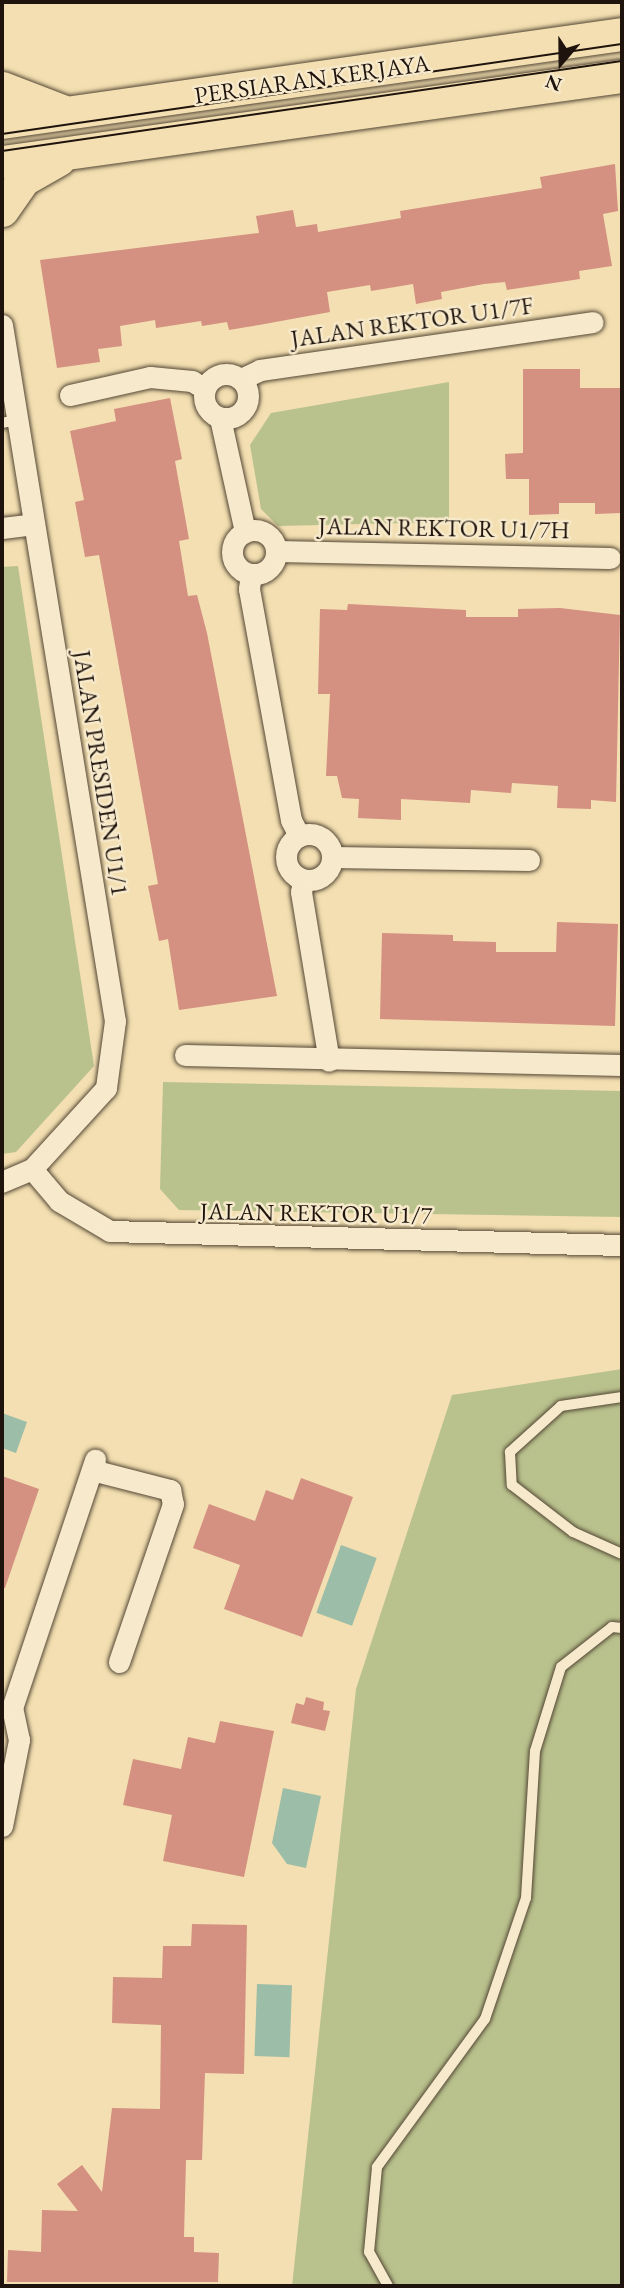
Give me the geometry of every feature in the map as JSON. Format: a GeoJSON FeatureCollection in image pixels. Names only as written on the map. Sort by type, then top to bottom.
{"type":"FeatureCollection","features":[{"type":"Feature","properties":{"kind":"main road","name":"PERSIARAN KERJAYA"},"geometry":{"type":"LineString","coordinates":[[2,122],[622,34]]}},
{"type":"Feature","properties":{"kind":"main road","name":"PERSIARAN KERJAYA"},"geometry":{"type":"LineString","coordinates":[[2,163],[73,151],[614,80]]}},
{"type":"Feature","properties":{"kind":"main road"},"geometry":{"type":"LineString","coordinates":[[2,88],[71,114]]}},
{"type":"Feature","properties":{"kind":"main road"},"geometry":{"type":"LineString","coordinates":[[2,211],[23,179],[73,151]]}},
{"type":"Feature","properties":{"kind":"street","name":"JALAN REKTOR U1/7F"},"geometry":{"type":"LineString","coordinates":[[241,379],[260,370],[593,322]]}},
{"type":"Feature","properties":{"kind":"street","name":"JALAN PRESIDEN U1/1"},"geometry":{"type":"LineString","coordinates":[[2,325],[9,421],[34,524],[115,1021],[106,1088],[32,1169],[2,1182]]}},
{"type":"Feature","properties":{"kind":"street"},"geometry":{"type":"LineString","coordinates":[[220,374],[241,379],[248,392],[246,407],[235,417],[220,418],[208,410],[205,389],[220,374]]}},
{"type":"Feature","properties":{"kind":"street"},"geometry":{"type":"LineString","coordinates":[[70,395],[150,377],[192,381],[205,389]]}},
{"type":"Feature","properties":{"kind":"street"},"geometry":{"type":"LineString","coordinates":[[220,418],[245,532]]}},
{"type":"Feature","properties":{"kind":"street"},"geometry":{"type":"LineString","coordinates":[[2,528],[34,524]]}},
{"type":"Feature","properties":{"kind":"street"},"geometry":{"type":"LineString","coordinates":[[245,532],[266,533],[276,551],[269,568],[251,574],[238,568],[232,556],[235,541],[245,532]]}},
{"type":"Feature","properties":{"kind":"street","name":"JALAN REKTOR U1/7H"},"geometry":{"type":"LineString","coordinates":[[276,551],[610,558]]}},
{"type":"Feature","properties":{"kind":"street"},"geometry":{"type":"LineString","coordinates":[[251,574],[269,698],[299,836]]}},
{"type":"Feature","properties":{"kind":"street"},"geometry":{"type":"LineString","coordinates":[[299,836],[321,837],[332,857],[323,875],[303,880],[292,873],[286,860],[288,846],[299,836]]}},
{"type":"Feature","properties":{"kind":"street"},"geometry":{"type":"LineString","coordinates":[[332,857],[529,860]]}},
{"type":"Feature","properties":{"kind":"street"},"geometry":{"type":"LineString","coordinates":[[303,880],[301,892],[329,1061]]}},
{"type":"Feature","properties":{"kind":"street"},"geometry":{"type":"LineString","coordinates":[[185,1055],[329,1061],[622,1065]]}},
{"type":"Feature","properties":{"kind":"street","name":"JALAN REKTOR U1/7"},"geometry":{"type":"LineString","coordinates":[[32,1169],[59,1201],[110,1231],[622,1245]]}},
{"type":"Feature","properties":{"kind":"street"},"geometry":{"type":"LineString","coordinates":[[2,1826],[19,1740],[7,1706],[94,1465],[170,1490],[173,1504],[119,1662]]}},
{"type":"Feature","properties":{"kind":"lane"},"geometry":{"type":"LineString","coordinates":[[622,1397],[561,1406],[510,1452],[512,1485],[573,1532],[622,1555]]}},
{"type":"Feature","properties":{"kind":"lane"},"geometry":{"type":"LineString","coordinates":[[388,2286],[369,2252],[377,2167],[485,2019],[526,1898],[535,1751],[561,1667],[612,1627],[622,1628]]}},
{"type":"Feature","properties":{"kind":"shaded area"},"geometry":{"type":"Polygon","coordinates":[[[449,382],[449,522],[278,526],[261,509],[250,445],[271,413],[449,382]]]}},
{"type":"Feature","properties":{"kind":"shaded area"},"geometry":{"type":"Polygon","coordinates":[[[18,566],[94,1066],[16,1152],[2,1154],[2,567],[18,566]]]}},
{"type":"Feature","properties":{"kind":"shaded area"},"geometry":{"type":"Polygon","coordinates":[[[163,1082],[622,1091],[622,1217],[179,1210],[160,1189],[163,1082]]]}},
{"type":"Feature","properties":{"kind":"shaded area"},"geometry":{"type":"Polygon","coordinates":[[[622,1369],[622,2286],[292,2286],[356,1689],[452,1395],[622,1369]]]}},
{"type":"Feature","properties":{"kind":"shaded area"},"geometry":{"type":"Polygon","coordinates":[[[2,1413],[27,1422],[16,1453],[2,1448],[2,1413]]]}},
{"type":"Feature","properties":{"kind":"shaded area"},"geometry":{"type":"Polygon","coordinates":[[[341,1545],[377,1558],[352,1626],[316,1613],[341,1545]]]}},
{"type":"Feature","properties":{"kind":"shaded area"},"geometry":{"type":"Polygon","coordinates":[[[283,1788],[321,1796],[306,1868],[287,1864],[272,1843],[283,1788]]]}},
{"type":"Feature","properties":{"kind":"shaded area"},"geometry":{"type":"Polygon","coordinates":[[[257,1984],[292,1985],[289,2057],[254,2056],[257,1984]]]}},
{"type":"Feature","properties":{"kind":"building"},"geometry":{"type":"Polygon","coordinates":[[[615,164],[618,211],[603,214],[612,266],[579,271],[580,279],[507,290],[505,282],[484,284],[441,292],[442,299],[416,304],[413,284],[371,291],[370,285],[327,292],[330,312],[229,330],[227,322],[202,326],[201,321],[156,328],[155,320],[120,326],[122,346],[98,349],[100,362],[57,368],[40,260],[259,233],[256,216],[293,210],[296,227],[317,224],[318,232],[401,218],[400,211],[542,188],[540,177],[615,164]]]}},
{"type":"Feature","properties":{"kind":"building"},"geometry":{"type":"Polygon","coordinates":[[[523,369],[580,369],[580,388],[620,388],[621,513],[595,514],[595,503],[559,503],[559,514],[529,515],[529,479],[506,479],[505,454],[523,453],[523,369]]]}},
{"type":"Feature","properties":{"kind":"building"},"geometry":{"type":"Polygon","coordinates":[[[170,398],[182,459],[175,461],[189,539],[179,541],[188,596],[197,595],[207,633],[277,996],[179,1010],[168,939],[159,941],[148,886],[158,884],[99,555],[85,557],[75,502],[84,500],[70,431],[116,421],[114,409],[170,398]]]}},
{"type":"Feature","properties":{"kind":"building"},"geometry":{"type":"Polygon","coordinates":[[[348,604],[466,610],[466,617],[518,617],[518,609],[560,608],[620,615],[616,802],[591,800],[591,809],[557,808],[558,786],[512,783],[511,793],[471,790],[470,803],[401,799],[401,820],[358,818],[359,799],[342,798],[337,776],[326,776],[330,694],[318,694],[320,609],[347,610],[348,604]]]}},
{"type":"Feature","properties":{"kind":"building"},"geometry":{"type":"Polygon","coordinates":[[[557,922],[618,924],[615,1026],[380,1019],[382,933],[453,935],[453,941],[496,942],[496,952],[556,952],[557,922]]]}},
{"type":"Feature","properties":{"kind":"building"},"geometry":{"type":"Polygon","coordinates":[[[2,1476],[39,1489],[5,1588],[2,1588],[2,1476]]]}},
{"type":"Feature","properties":{"kind":"building"},"geometry":{"type":"Polygon","coordinates":[[[301,1478],[353,1497],[302,1637],[224,1609],[240,1565],[193,1548],[209,1504],[255,1521],[266,1490],[293,1500],[301,1478]]]}},
{"type":"Feature","properties":{"kind":"building"},"geometry":{"type":"Polygon","coordinates":[[[306,1697],[324,1702],[323,1710],[330,1711],[325,1731],[291,1723],[296,1703],[304,1705],[306,1697]]]}},
{"type":"Feature","properties":{"kind":"building"},"geometry":{"type":"Polygon","coordinates":[[[220,1721],[274,1731],[244,1877],[163,1861],[172,1815],[123,1805],[133,1759],[181,1769],[188,1737],[215,1743],[220,1721]]]}},
{"type":"Feature","properties":{"kind":"building"},"geometry":{"type":"Polygon","coordinates":[[[192,1924],[247,1925],[244,2074],[205,2073],[202,2160],[186,2160],[184,2237],[194,2237],[194,2252],[219,2253],[218,2282],[7,2282],[8,2250],[41,2252],[42,2210],[78,2211],[57,2184],[82,2165],[102,2192],[112,2108],[160,2109],[161,2025],[112,2023],[113,1977],[162,1978],[163,1946],[191,1946],[192,1924]]]}},
{"type":"Feature","properties":{"kind":"tram line"},"geometry":{"type":"LineString","coordinates":[[2,134],[622,44]]}},
{"type":"Feature","properties":{"kind":"tram line"},"geometry":{"type":"LineString","coordinates":[[2,151],[622,61]]}}]}
